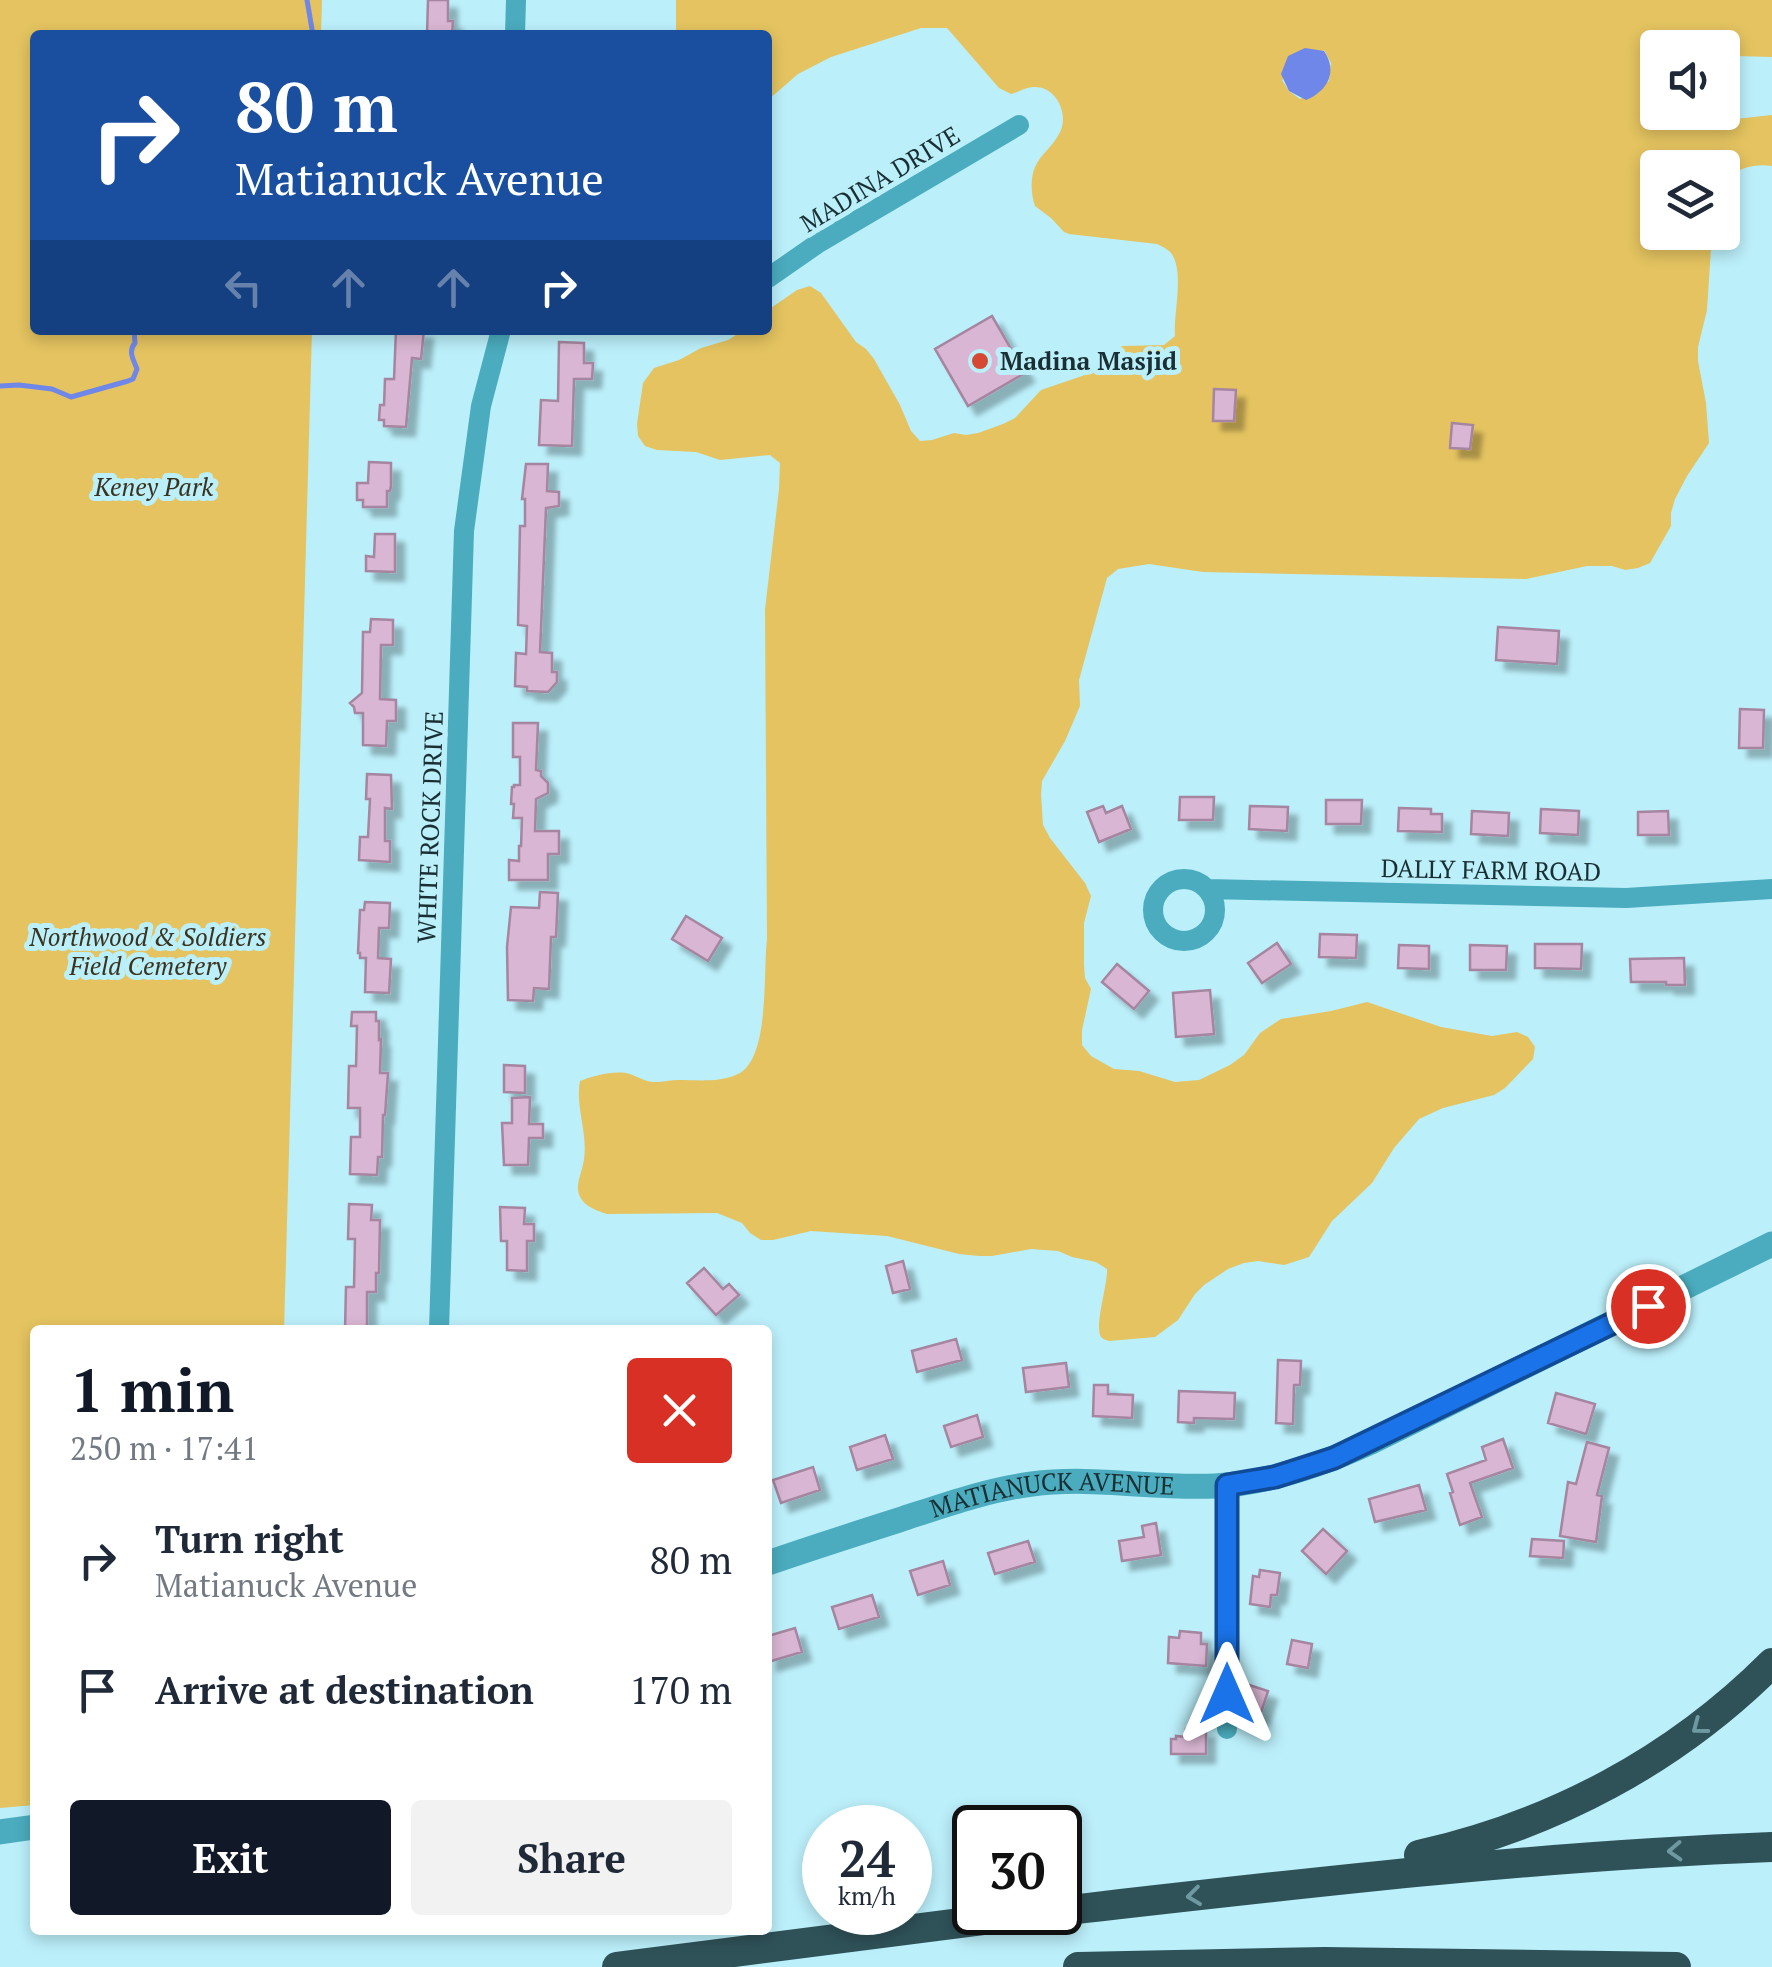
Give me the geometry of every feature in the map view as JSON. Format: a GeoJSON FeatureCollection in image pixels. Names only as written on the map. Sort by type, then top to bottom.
{"type":"FeatureCollection","features":[{"type":"Feature","properties":{"kind":"highway"},"geometry":{"type":"LineString","coordinates":[[1291,1884],[1338,1870],[1464,1844],[1556,1811],[1620,1779],[1679,1742],[1730,1703],[1772,1663]]}},
{"type":"Feature","properties":{"kind":"highway"},"geometry":{"type":"LineString","coordinates":[[1082,1908],[1554,1858],[1772,1847]]}},
{"type":"Feature","properties":{"kind":"highway"},"geometry":{"type":"LineString","coordinates":[[616,1967],[952,1924]]}},
{"type":"Feature","properties":{"kind":"highway"},"geometry":{"type":"LineString","coordinates":[[1078,1967],[1358,1962],[1676,1967]]}},
{"type":"Feature","properties":{"kind":"street"},"geometry":{"type":"LineString","coordinates":[[515,30],[516,0]]}},
{"type":"Feature","properties":{"kind":"street","name":"MADINA DRIVE"},"geometry":{"type":"LineString","coordinates":[[772,275],[817,244],[1019,125]]}},
{"type":"Feature","properties":{"kind":"street","name":"WHITE ROCK DRIVE"},"geometry":{"type":"LineString","coordinates":[[439,1325],[464,531],[481,406],[499,335]]}},
{"type":"Feature","properties":{"kind":"street","name":"DALLY FARM ROAD"},"geometry":{"type":"LineString","coordinates":[[1208,889],[1626,898],[1772,889]]}},
{"type":"Feature","properties":{"kind":"street","name":"MATIANUCK AVENUE"},"geometry":{"type":"LineString","coordinates":[[772,1561],[950,1504],[1028,1485],[1079,1480],[1227,1485],[1275,1477],[1348,1452],[1772,1244]]}},
{"type":"Feature","properties":{"kind":"street"},"geometry":{"type":"LineString","coordinates":[[1227,1485],[1227,1729]]}},
{"type":"Feature","properties":{"kind":"street"},"geometry":{"type":"LineString","coordinates":[[0,1832],[30,1828]]}},
{"type":"Feature","properties":{"kind":"green space","name":"Keney Park"},"geometry":{"type":"Polygon","coordinates":[[[0,0],[322,0],[321,30],[30,30],[30,335],[312,335],[284,1325],[30,1325],[30,1805],[0,1808],[0,0]]]}},
{"type":"Feature","properties":{"kind":"green space"},"geometry":{"type":"Polygon","coordinates":[[[676,0],[1772,0],[1772,57],[1740,56],[1740,30],[1640,30],[1640,130],[1740,130],[1740,118],[1772,115],[1772,166],[1740,170],[1740,150],[1640,150],[1640,250],[1711,250],[1707,310],[1698,347],[1709,443],[1675,499],[1671,526],[1650,563],[1625,570],[1587,566],[1526,579],[1203,572],[1149,564],[1118,569],[1107,578],[1079,680],[1080,706],[1042,781],[1041,795],[1043,825],[1091,896],[1084,923],[1084,965],[1091,989],[1082,1045],[1091,1056],[1114,1069],[1139,1071],[1175,1082],[1199,1080],[1244,1055],[1260,1033],[1281,1019],[1367,1002],[1441,1027],[1492,1036],[1517,1032],[1528,1037],[1535,1047],[1533,1059],[1494,1095],[1443,1108],[1419,1119],[1372,1183],[1332,1221],[1309,1257],[1284,1265],[1258,1261],[1228,1269],[1204,1285],[1178,1320],[1155,1337],[1109,1341],[1102,1338],[1099,1324],[1107,1269],[1058,1251],[1031,1249],[979,1256],[887,1236],[811,1231],[761,1240],[742,1223],[717,1213],[607,1214],[589,1206],[579,1195],[585,1149],[580,1081],[614,1073],[655,1082],[733,1076],[750,1063],[763,1011],[767,939],[765,610],[780,463],[770,455],[720,460],[696,452],[645,446],[638,436],[637,424],[643,383],[654,368],[701,348],[736,335],[772,335],[772,307],[810,286],[821,293],[856,342],[874,359],[911,431],[920,441],[932,440],[954,433],[978,433],[1003,424],[1015,418],[1041,390],[1085,375],[1122,346],[1164,345],[1175,336],[1178,282],[1171,253],[1157,244],[1069,234],[1035,206],[1033,172],[1056,138],[1063,119],[1059,103],[1049,91],[1031,87],[1011,94],[999,88],[947,28],[921,28],[831,57],[798,74],[772,97],[772,30],[676,30],[676,0]],[[1324,50],[1282,80],[1300,99],[1329,81],[1331,63],[1324,50]]]}},
{"type":"Feature","properties":{"kind":"water"},"geometry":{"type":"Polygon","coordinates":[[[1305,48],[1324,51],[1330,66],[1325,86],[1306,100],[1289,91],[1281,74],[1288,56],[1305,48]]]}},
{"type":"Feature","properties":{"kind":"building"},"geometry":{"type":"Polygon","coordinates":[[[428,0],[448,0],[448,21],[453,21],[452,30],[427,30],[428,0]]]}},
{"type":"Feature","properties":{"kind":"building","name":"Madina Masjid"},"geometry":{"type":"Polygon","coordinates":[[[992,316],[1025,373],[968,406],[935,349],[992,316]]]}},
{"type":"Feature","properties":{"kind":"building"},"geometry":{"type":"Polygon","coordinates":[[[396,335],[423,335],[421,359],[412,358],[406,427],[384,426],[384,420],[379,420],[385,379],[394,379],[396,335]]]}},
{"type":"Feature","properties":{"kind":"building"},"geometry":{"type":"Polygon","coordinates":[[[559,342],[584,343],[584,363],[593,363],[592,379],[574,379],[572,446],[539,445],[541,400],[558,401],[559,342]]]}},
{"type":"Feature","properties":{"kind":"building"},"geometry":{"type":"Polygon","coordinates":[[[1214,389],[1236,390],[1234,421],[1213,421],[1214,389]]]}},
{"type":"Feature","properties":{"kind":"building"},"geometry":{"type":"Polygon","coordinates":[[[1452,423],[1473,425],[1470,449],[1450,448],[1452,423]]]}},
{"type":"Feature","properties":{"kind":"building"},"geometry":{"type":"Polygon","coordinates":[[[369,462],[391,463],[387,507],[363,507],[363,500],[357,500],[357,483],[368,483],[369,462]]]}},
{"type":"Feature","properties":{"kind":"building"},"geometry":{"type":"Polygon","coordinates":[[[526,464],[548,464],[547,491],[559,492],[559,506],[546,508],[540,652],[552,653],[552,672],[557,672],[557,682],[548,692],[515,686],[516,653],[526,654],[527,626],[518,625],[526,464]]]}},
{"type":"Feature","properties":{"kind":"building"},"geometry":{"type":"Polygon","coordinates":[[[375,534],[395,534],[395,572],[366,571],[366,556],[374,557],[375,534]]]}},
{"type":"Feature","properties":{"kind":"building"},"geometry":{"type":"Polygon","coordinates":[[[371,619],[393,620],[393,645],[381,645],[380,699],[396,700],[396,721],[387,721],[386,746],[363,745],[363,713],[355,713],[350,703],[362,693],[363,632],[370,632],[371,619]]]}},
{"type":"Feature","properties":{"kind":"building"},"geometry":{"type":"Polygon","coordinates":[[[1498,627],[1559,631],[1557,664],[1496,660],[1498,627]]]}},
{"type":"Feature","properties":{"kind":"building"},"geometry":{"type":"Polygon","coordinates":[[[1740,709],[1764,710],[1763,748],[1739,748],[1740,709]]]}},
{"type":"Feature","properties":{"kind":"building"},"geometry":{"type":"Polygon","coordinates":[[[513,723],[538,723],[536,770],[548,783],[548,793],[536,799],[535,831],[559,831],[559,854],[548,854],[548,880],[509,880],[509,860],[519,861],[522,818],[513,818],[511,804],[512,787],[520,785],[520,757],[513,757],[513,723]]]}},
{"type":"Feature","properties":{"kind":"building"},"geometry":{"type":"Polygon","coordinates":[[[367,774],[391,775],[392,809],[385,808],[385,841],[390,841],[390,862],[359,860],[360,837],[368,837],[367,774]]]}},
{"type":"Feature","properties":{"kind":"building"},"geometry":{"type":"Polygon","coordinates":[[[1180,797],[1214,797],[1213,820],[1179,820],[1180,797]]]}},
{"type":"Feature","properties":{"kind":"building"},"geometry":{"type":"Polygon","coordinates":[[[1326,800],[1362,800],[1361,824],[1326,824],[1326,800]]]}},
{"type":"Feature","properties":{"kind":"building"},"geometry":{"type":"Polygon","coordinates":[[[1103,806],[1106,813],[1122,806],[1131,829],[1099,842],[1087,812],[1103,806]]]}},
{"type":"Feature","properties":{"kind":"building"},"geometry":{"type":"Polygon","coordinates":[[[1250,806],[1288,807],[1287,831],[1249,829],[1250,806]]]}},
{"type":"Feature","properties":{"kind":"building"},"geometry":{"type":"Polygon","coordinates":[[[1399,808],[1431,809],[1431,814],[1442,814],[1442,832],[1398,831],[1399,808]]]}},
{"type":"Feature","properties":{"kind":"building"},"geometry":{"type":"Polygon","coordinates":[[[1541,809],[1579,811],[1578,835],[1540,833],[1541,809]]]}},
{"type":"Feature","properties":{"kind":"building"},"geometry":{"type":"Polygon","coordinates":[[[1472,811],[1509,813],[1508,836],[1471,834],[1472,811]]]}},
{"type":"Feature","properties":{"kind":"building"},"geometry":{"type":"Polygon","coordinates":[[[1668,811],[1669,835],[1638,835],[1638,812],[1668,811]]]}},
{"type":"Feature","properties":{"kind":"building"},"geometry":{"type":"Polygon","coordinates":[[[540,892],[558,893],[549,989],[534,988],[533,1001],[508,1000],[511,907],[539,908],[540,892]]]}},
{"type":"Feature","properties":{"kind":"building"},"geometry":{"type":"Polygon","coordinates":[[[365,902],[390,903],[389,928],[379,928],[378,958],[391,959],[389,993],[365,992],[366,958],[360,958],[358,953],[360,910],[364,910],[365,902]]]}},
{"type":"Feature","properties":{"kind":"building"},"geometry":{"type":"Polygon","coordinates":[[[686,916],[722,938],[708,961],[672,939],[686,916]]]}},
{"type":"Feature","properties":{"kind":"building"},"geometry":{"type":"Polygon","coordinates":[[[1320,934],[1357,935],[1356,958],[1319,957],[1320,934]]]}},
{"type":"Feature","properties":{"kind":"building"},"geometry":{"type":"Polygon","coordinates":[[[1277,943],[1291,964],[1262,983],[1248,963],[1277,943]]]}},
{"type":"Feature","properties":{"kind":"building"},"geometry":{"type":"Polygon","coordinates":[[[1535,944],[1582,944],[1581,969],[1535,968],[1535,944]]]}},
{"type":"Feature","properties":{"kind":"building"},"geometry":{"type":"Polygon","coordinates":[[[1399,945],[1429,946],[1429,969],[1398,968],[1399,945]]]}},
{"type":"Feature","properties":{"kind":"building"},"geometry":{"type":"Polygon","coordinates":[[[1470,945],[1507,946],[1506,970],[1470,970],[1470,945]]]}},
{"type":"Feature","properties":{"kind":"building"},"geometry":{"type":"Polygon","coordinates":[[[1684,958],[1685,985],[1631,982],[1630,959],[1684,958]]]}},
{"type":"Feature","properties":{"kind":"building"},"geometry":{"type":"Polygon","coordinates":[[[1117,964],[1149,991],[1134,1009],[1102,982],[1117,964]]]}},
{"type":"Feature","properties":{"kind":"building"},"geometry":{"type":"Polygon","coordinates":[[[1210,990],[1214,1034],[1176,1037],[1173,993],[1210,990]]]}},
{"type":"Feature","properties":{"kind":"building"},"geometry":{"type":"Polygon","coordinates":[[[352,1012],[376,1012],[381,1039],[380,1073],[388,1073],[382,1157],[378,1157],[377,1175],[350,1174],[351,1137],[360,1137],[360,1108],[348,1108],[349,1066],[356,1066],[357,1026],[351,1026],[352,1012]]]}},
{"type":"Feature","properties":{"kind":"building"},"geometry":{"type":"Polygon","coordinates":[[[504,1065],[525,1066],[525,1093],[504,1092],[504,1065]]]}},
{"type":"Feature","properties":{"kind":"building"},"geometry":{"type":"Polygon","coordinates":[[[530,1097],[529,1124],[543,1124],[543,1138],[529,1138],[528,1165],[504,1165],[502,1123],[512,1123],[512,1098],[530,1097]]]}},
{"type":"Feature","properties":{"kind":"building"},"geometry":{"type":"Polygon","coordinates":[[[349,1204],[372,1205],[371,1220],[380,1220],[379,1273],[376,1292],[367,1292],[367,1325],[345,1325],[346,1287],[354,1287],[355,1239],[348,1239],[349,1204]]]}},
{"type":"Feature","properties":{"kind":"building"},"geometry":{"type":"Polygon","coordinates":[[[500,1207],[525,1208],[524,1224],[534,1224],[534,1241],[527,1241],[527,1271],[507,1270],[507,1241],[501,1241],[500,1207]]]}},
{"type":"Feature","properties":{"kind":"building"},"geometry":{"type":"Polygon","coordinates":[[[903,1261],[910,1289],[893,1293],[886,1266],[903,1261]]]}},
{"type":"Feature","properties":{"kind":"building"},"geometry":{"type":"Polygon","coordinates":[[[704,1268],[723,1289],[729,1284],[739,1295],[716,1315],[687,1283],[704,1268]]]}},
{"type":"Feature","properties":{"kind":"building"},"geometry":{"type":"Polygon","coordinates":[[[956,1339],[962,1360],[917,1372],[912,1351],[956,1339]]]}},
{"type":"Feature","properties":{"kind":"building"},"geometry":{"type":"Polygon","coordinates":[[[1278,1360],[1301,1361],[1300,1385],[1294,1385],[1293,1424],[1276,1423],[1278,1360]]]}},
{"type":"Feature","properties":{"kind":"building"},"geometry":{"type":"Polygon","coordinates":[[[1066,1363],[1069,1387],[1026,1392],[1023,1368],[1066,1363]]]}},
{"type":"Feature","properties":{"kind":"building"},"geometry":{"type":"Polygon","coordinates":[[[1094,1385],[1108,1385],[1108,1394],[1133,1395],[1132,1418],[1093,1416],[1094,1385]]]}},
{"type":"Feature","properties":{"kind":"building"},"geometry":{"type":"Polygon","coordinates":[[[1179,1391],[1235,1393],[1234,1419],[1194,1418],[1194,1423],[1178,1422],[1179,1391]]]}},
{"type":"Feature","properties":{"kind":"building"},"geometry":{"type":"Polygon","coordinates":[[[1556,1393],[1595,1404],[1586,1434],[1548,1423],[1556,1393]]]}},
{"type":"Feature","properties":{"kind":"building"},"geometry":{"type":"Polygon","coordinates":[[[977,1415],[983,1437],[951,1447],[944,1426],[977,1415]]]}},
{"type":"Feature","properties":{"kind":"building"},"geometry":{"type":"Polygon","coordinates":[[[885,1435],[893,1459],[857,1470],[850,1447],[885,1435]]]}},
{"type":"Feature","properties":{"kind":"building"},"geometry":{"type":"Polygon","coordinates":[[[1503,1439],[1513,1468],[1470,1483],[1482,1517],[1460,1525],[1447,1474],[1486,1460],[1482,1447],[1503,1439]]]}},
{"type":"Feature","properties":{"kind":"building"},"geometry":{"type":"Polygon","coordinates":[[[1587,1442],[1609,1448],[1597,1495],[1602,1496],[1596,1542],[1560,1536],[1568,1482],[1576,1484],[1587,1442]]]}},
{"type":"Feature","properties":{"kind":"building"},"geometry":{"type":"Polygon","coordinates":[[[813,1467],[820,1490],[781,1503],[773,1480],[813,1467]]]}},
{"type":"Feature","properties":{"kind":"building"},"geometry":{"type":"Polygon","coordinates":[[[1419,1485],[1426,1510],[1375,1522],[1369,1499],[1419,1485]]]}},
{"type":"Feature","properties":{"kind":"building"},"geometry":{"type":"Polygon","coordinates":[[[1156,1523],[1161,1555],[1122,1561],[1119,1541],[1144,1537],[1142,1526],[1156,1523]]]}},
{"type":"Feature","properties":{"kind":"building"},"geometry":{"type":"Polygon","coordinates":[[[1323,1529],[1347,1551],[1326,1574],[1302,1551],[1323,1529]]]}},
{"type":"Feature","properties":{"kind":"building"},"geometry":{"type":"Polygon","coordinates":[[[1532,1539],[1564,1541],[1563,1558],[1530,1556],[1532,1539]]]}},
{"type":"Feature","properties":{"kind":"building"},"geometry":{"type":"Polygon","coordinates":[[[1028,1541],[1035,1562],[995,1574],[988,1553],[1028,1541]]]}},
{"type":"Feature","properties":{"kind":"building"},"geometry":{"type":"Polygon","coordinates":[[[943,1561],[950,1585],[918,1595],[910,1571],[943,1561]]]}},
{"type":"Feature","properties":{"kind":"building"},"geometry":{"type":"Polygon","coordinates":[[[1260,1570],[1280,1573],[1277,1595],[1271,1595],[1270,1607],[1250,1604],[1253,1576],[1259,1577],[1260,1570]]]}},
{"type":"Feature","properties":{"kind":"building"},"geometry":{"type":"Polygon","coordinates":[[[872,1595],[879,1617],[839,1629],[832,1607],[872,1595]]]}},
{"type":"Feature","properties":{"kind":"building"},"geometry":{"type":"Polygon","coordinates":[[[795,1628],[802,1652],[772,1661],[772,1635],[795,1628]]]}},
{"type":"Feature","properties":{"kind":"building"},"geometry":{"type":"Polygon","coordinates":[[[1180,1631],[1201,1633],[1201,1644],[1207,1644],[1206,1666],[1168,1663],[1169,1637],[1179,1638],[1180,1631]]]}},
{"type":"Feature","properties":{"kind":"building"},"geometry":{"type":"Polygon","coordinates":[[[1292,1640],[1312,1644],[1308,1668],[1287,1664],[1292,1640]]]}},
{"type":"Feature","properties":{"kind":"building"},"geometry":{"type":"Polygon","coordinates":[[[1246,1684],[1268,1691],[1260,1716],[1241,1709],[1246,1684]]]}},
{"type":"Feature","properties":{"kind":"building"},"geometry":{"type":"Polygon","coordinates":[[[1186,1729],[1206,1729],[1206,1754],[1171,1754],[1171,1739],[1186,1737],[1186,1729]]]}},
{"type":"Feature","properties":{"kind":"waterway"},"geometry":{"type":"LineString","coordinates":[[307,0],[312,30]]}},
{"type":"Feature","properties":{"kind":"waterway"},"geometry":{"type":"LineString","coordinates":[[0,386],[52,389],[71,397],[133,379],[137,369],[132,352],[134,335]]}},
{"type":"Feature","properties":{"kind":"place","name":"Madina Masjid"},"geometry":{"type":"Point","coordinates":[980,361]}},
{"type":"Feature","properties":{"kind":"route"},"geometry":{"type":"LineString","coordinates":[[1227,1694],[1227,1485],[1275,1477],[1334,1458],[1648,1306]]}},
{"type":"Feature","properties":{"kind":"park label","name":"Northwood & Soldiers Field Cemetery"},"geometry":{"type":"Point","coordinates":[148,952]}}]}
